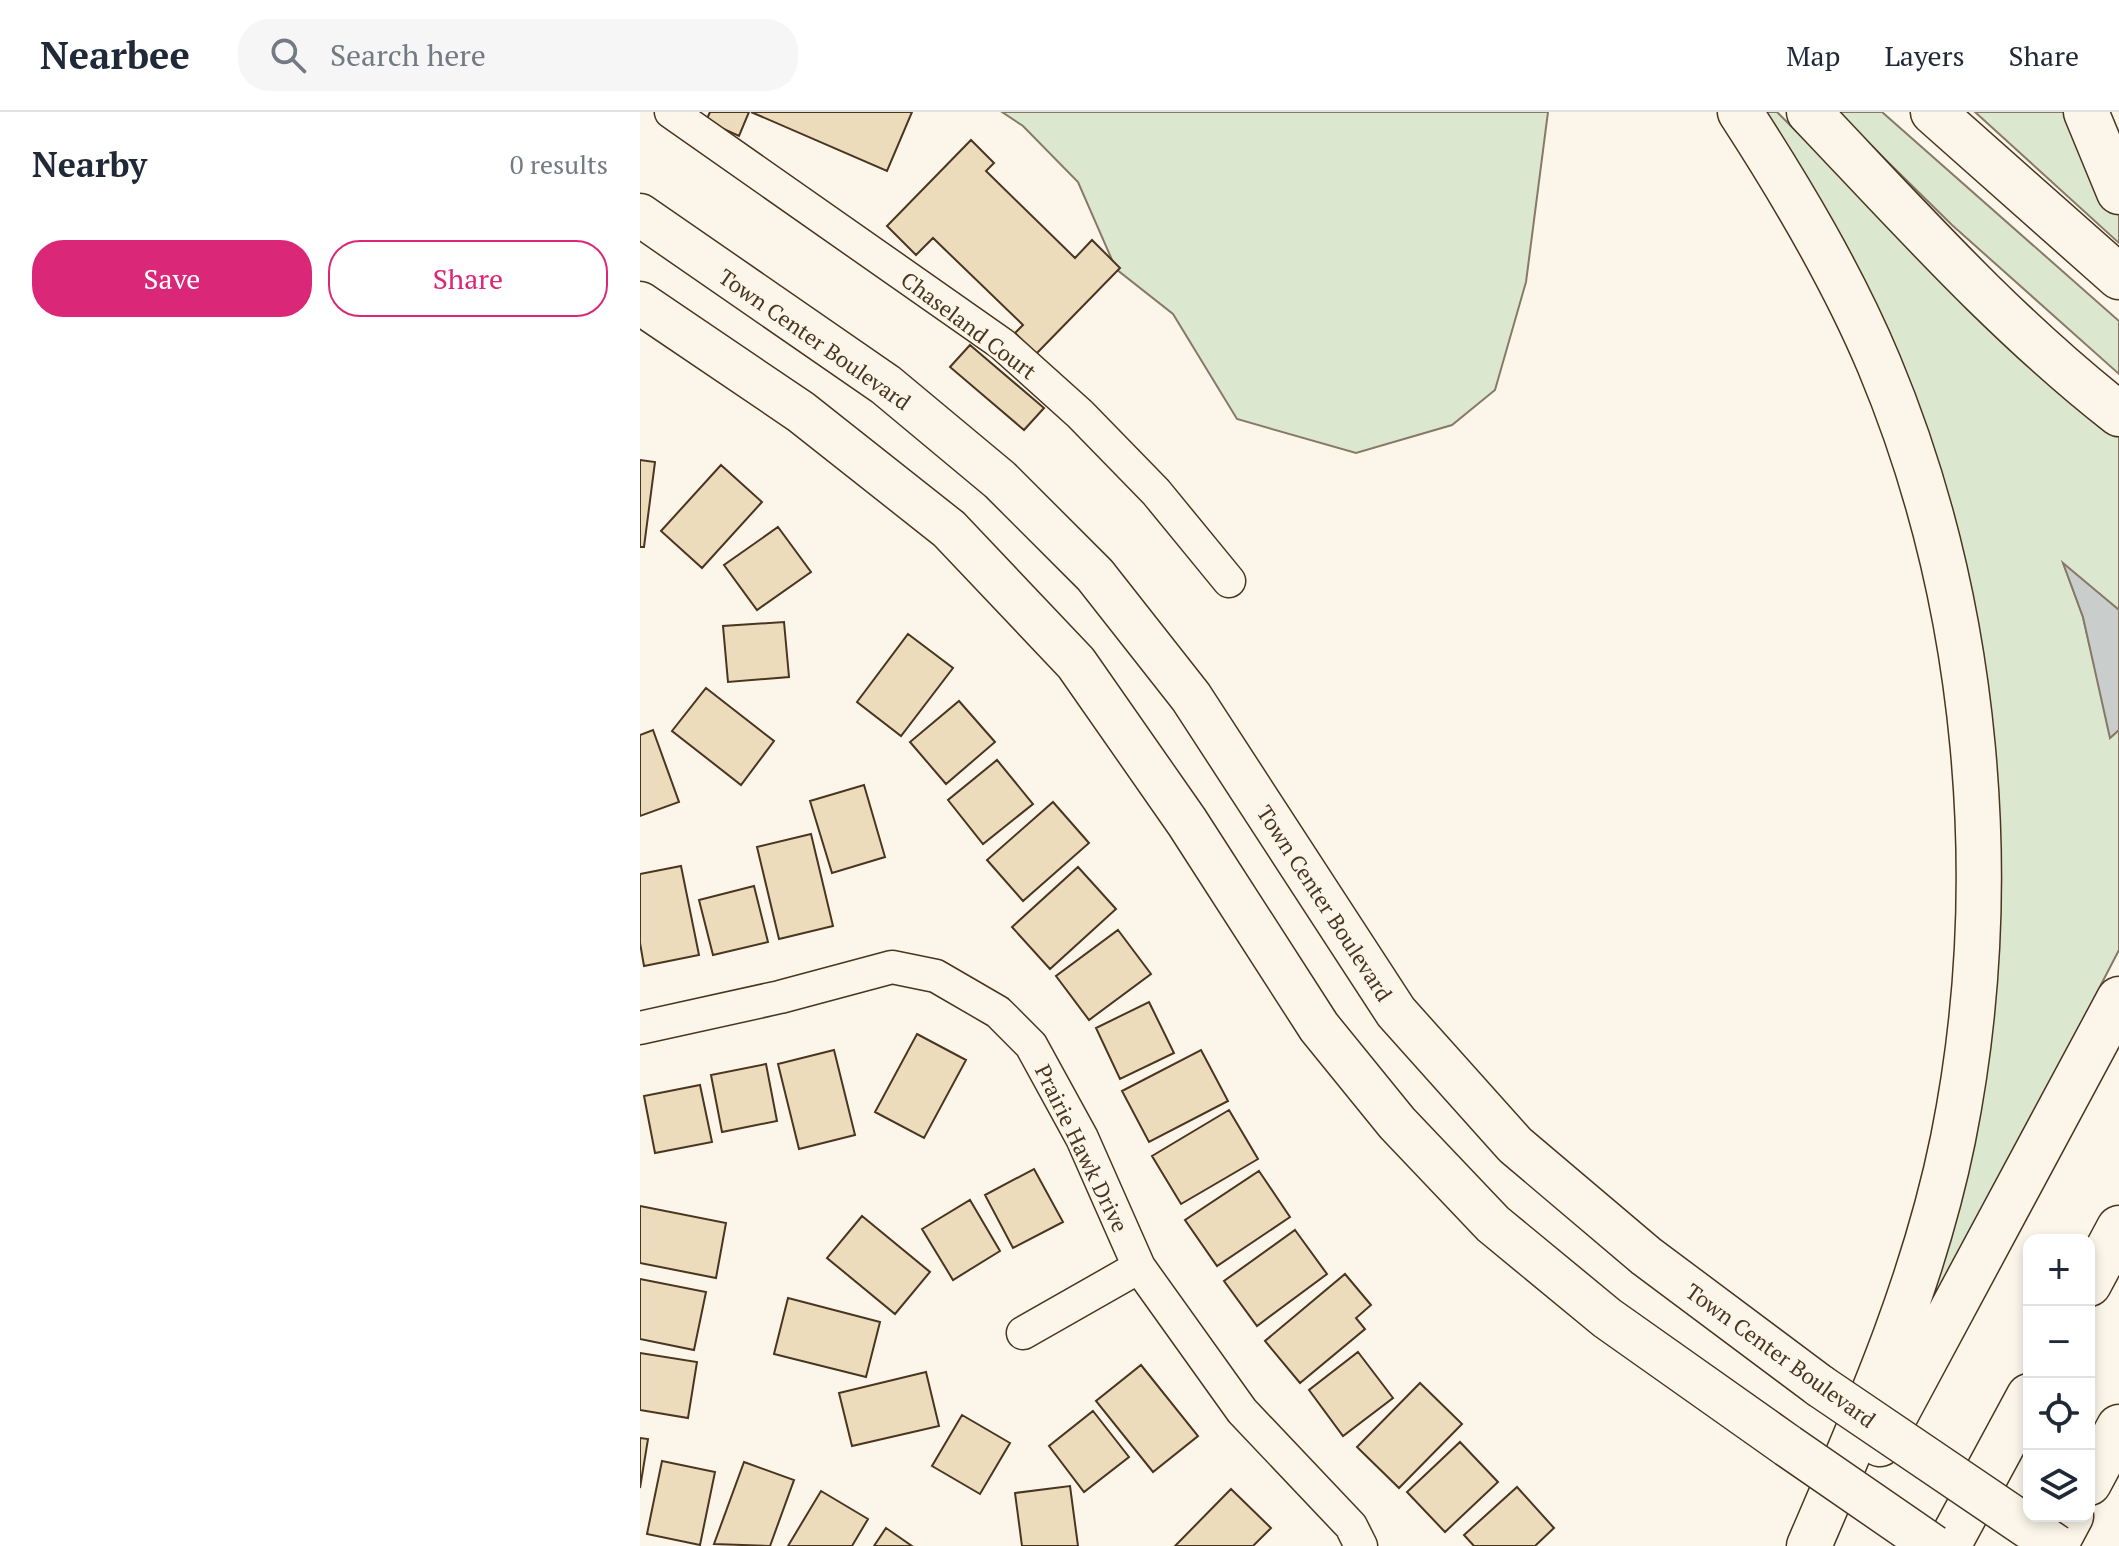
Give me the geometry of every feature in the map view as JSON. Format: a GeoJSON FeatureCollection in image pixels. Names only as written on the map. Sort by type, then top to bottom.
{"type":"FeatureCollection","features":[{"type":"Feature","properties":{"kind":"highway"},"geometry":{"type":"LineString","coordinates":[[1740,112],[1792,195],[1879,364],[1927,505],[1955,625],[1974,760],[1977,892],[1972,1020],[1953,1140],[1924,1254],[1891,1354],[1809,1546]]}},
{"type":"Feature","properties":{"kind":"highway"},"geometry":{"type":"LineString","coordinates":[[1809,112],[1955,268],[2032,341],[2119,414]]}},
{"type":"Feature","properties":{"kind":"highway"},"geometry":{"type":"LineString","coordinates":[[1933,112],[2119,277]]}},
{"type":"Feature","properties":{"kind":"highway"},"geometry":{"type":"LineString","coordinates":[[2086,112],[2119,192]]}},
{"type":"Feature","properties":{"kind":"highway"},"geometry":{"type":"LineString","coordinates":[[2109,112],[2119,121]]}},
{"type":"Feature","properties":{"kind":"highway"},"geometry":{"type":"LineString","coordinates":[[1824,1546],[2119,999]]}},
{"type":"Feature","properties":{"kind":"highway"},"geometry":{"type":"LineString","coordinates":[[2095,1273],[2119,1228]]}},
{"type":"Feature","properties":{"kind":"highway"},"geometry":{"type":"LineString","coordinates":[[1948,1546],[2023,1407]]}},
{"type":"Feature","properties":{"kind":"highway"},"geometry":{"type":"LineString","coordinates":[[2095,1472],[2119,1427]]}},
{"type":"Feature","properties":{"kind":"highway"},"geometry":{"type":"LineString","coordinates":[[2056,1546],[2068,1522]]}},
{"type":"Feature","properties":{"kind":"main road","name":"Town Center Boulevard"},"geometry":{"type":"LineString","coordinates":[[640,215],[886,385],[1000,480],[1095,575],[1191,697],[1396,1012],[1515,1145],[1646,1256],[1820,1386],[2056,1546]]}},
{"type":"Feature","properties":{"kind":"main road"},"geometry":{"type":"LineString","coordinates":[[640,303],[801,412],[949,529],[1076,663],[1187,822],[1319,1027],[1397,1123],[1493,1224],[1607,1318],[1933,1546]]}},
{"type":"Feature","properties":{"kind":"street","name":"Chaseland Court"},"geometry":{"type":"LineString","coordinates":[[671,112],[1002,344],[1080,414],[1156,492],[1229,581]]}},
{"type":"Feature","properties":{"kind":"street","name":"Prairie Hawk Drive"},"geometry":{"type":"LineString","coordinates":[[640,1028],[780,997],[892,967],[936,976],[998,1012],[1031,1045],[1082,1138],[1139,1267],[1242,1411],[1351,1526],[1361,1546]]}},
{"type":"Feature","properties":{"kind":"street"},"geometry":{"type":"LineString","coordinates":[[1023,1333],[1139,1267]]}},
{"type":"Feature","properties":{"kind":"green space"},"geometry":{"type":"Polygon","coordinates":[[[1002,112],[1548,112],[1526,282],[1495,390],[1452,425],[1356,453],[1237,419],[1173,314],[1116,269],[1078,182],[1023,126],[1002,112]]]}},
{"type":"Feature","properties":{"kind":"green space"},"geometry":{"type":"Polygon","coordinates":[[[1766,112],[1777,112],[1890,225],[2119,430],[2119,610],[2064,565],[2083,617],[2111,737],[2119,730],[2119,950],[1934,1306],[1925,1300],[1984,673],[1766,112]]]}},
{"type":"Feature","properties":{"kind":"green space"},"geometry":{"type":"Polygon","coordinates":[[[1837,112],[1882,112],[2119,321],[2119,374],[1952,225],[1837,112]]]}},
{"type":"Feature","properties":{"kind":"green space"},"geometry":{"type":"Polygon","coordinates":[[[1975,112],[2074,112],[2119,154],[2119,243],[1975,112]]]}},
{"type":"Feature","properties":{"kind":"shaded area"},"geometry":{"type":"Polygon","coordinates":[[[2063,563],[2119,610],[2119,730],[2110,738],[2083,617],[2063,563]]]}},
{"type":"Feature","properties":{"kind":"building"},"geometry":{"type":"Polygon","coordinates":[[[710,112],[749,112],[739,136],[706,121],[710,112]]]}},
{"type":"Feature","properties":{"kind":"building"},"geometry":{"type":"Polygon","coordinates":[[[751,112],[912,112],[887,171],[751,112]]]}},
{"type":"Feature","properties":{"kind":"building"},"geometry":{"type":"Polygon","coordinates":[[[971,140],[994,163],[986,171],[1075,258],[1092,240],[1120,268],[1036,354],[1015,333],[1023,325],[933,238],[916,255],[887,226],[971,140]]]}},
{"type":"Feature","properties":{"kind":"building"},"geometry":{"type":"Polygon","coordinates":[[[970,345],[1044,408],[1024,430],[950,367],[970,345]]]}},
{"type":"Feature","properties":{"kind":"building"},"geometry":{"type":"Polygon","coordinates":[[[640,460],[655,462],[644,547],[640,547],[640,460]]]}},
{"type":"Feature","properties":{"kind":"building"},"geometry":{"type":"Polygon","coordinates":[[[721,465],[762,502],[702,568],[661,531],[721,465]]]}},
{"type":"Feature","properties":{"kind":"building"},"geometry":{"type":"Polygon","coordinates":[[[778,527],[811,572],[757,610],[724,565],[778,527]]]}},
{"type":"Feature","properties":{"kind":"building"},"geometry":{"type":"Polygon","coordinates":[[[784,622],[789,677],[728,682],[723,626],[784,622]]]}},
{"type":"Feature","properties":{"kind":"building"},"geometry":{"type":"Polygon","coordinates":[[[908,634],[953,668],[901,736],[857,702],[908,634]]]}},
{"type":"Feature","properties":{"kind":"building"},"geometry":{"type":"Polygon","coordinates":[[[706,688],[774,741],[741,785],[672,731],[706,688]]]}},
{"type":"Feature","properties":{"kind":"building"},"geometry":{"type":"Polygon","coordinates":[[[959,701],[995,742],[946,784],[910,742],[959,701]]]}},
{"type":"Feature","properties":{"kind":"building"},"geometry":{"type":"Polygon","coordinates":[[[653,730],[679,802],[640,816],[640,735],[653,730]]]}},
{"type":"Feature","properties":{"kind":"building"},"geometry":{"type":"Polygon","coordinates":[[[997,760],[1033,804],[983,844],[948,800],[997,760]]]}},
{"type":"Feature","properties":{"kind":"building"},"geometry":{"type":"Polygon","coordinates":[[[864,785],[885,857],[832,873],[810,801],[864,785]]]}},
{"type":"Feature","properties":{"kind":"building"},"geometry":{"type":"Polygon","coordinates":[[[1053,802],[1089,843],[1023,901],[987,860],[1053,802]]]}},
{"type":"Feature","properties":{"kind":"building"},"geometry":{"type":"Polygon","coordinates":[[[811,834],[833,926],[779,939],[757,847],[811,834]]]}},
{"type":"Feature","properties":{"kind":"building"},"geometry":{"type":"Polygon","coordinates":[[[681,866],[699,955],[644,966],[640,943],[640,874],[681,866]]]}},
{"type":"Feature","properties":{"kind":"building"},"geometry":{"type":"Polygon","coordinates":[[[1078,867],[1116,909],[1050,969],[1012,927],[1078,867]]]}},
{"type":"Feature","properties":{"kind":"building"},"geometry":{"type":"Polygon","coordinates":[[[754,886],[768,942],[713,955],[699,900],[754,886]]]}},
{"type":"Feature","properties":{"kind":"building"},"geometry":{"type":"Polygon","coordinates":[[[1118,930],[1151,974],[1089,1020],[1056,976],[1118,930]]]}},
{"type":"Feature","properties":{"kind":"building"},"geometry":{"type":"Polygon","coordinates":[[[1149,1002],[1174,1053],[1120,1079],[1096,1028],[1149,1002]]]}},
{"type":"Feature","properties":{"kind":"building"},"geometry":{"type":"Polygon","coordinates":[[[917,1034],[966,1060],[924,1138],[875,1112],[917,1034]]]}},
{"type":"Feature","properties":{"kind":"building"},"geometry":{"type":"Polygon","coordinates":[[[834,1050],[855,1135],[799,1149],[778,1064],[834,1050]]]}},
{"type":"Feature","properties":{"kind":"building"},"geometry":{"type":"Polygon","coordinates":[[[1201,1050],[1228,1101],[1149,1142],[1122,1091],[1201,1050]]]}},
{"type":"Feature","properties":{"kind":"building"},"geometry":{"type":"Polygon","coordinates":[[[766,1064],[777,1121],[722,1132],[711,1075],[766,1064]]]}},
{"type":"Feature","properties":{"kind":"building"},"geometry":{"type":"Polygon","coordinates":[[[700,1085],[712,1142],[655,1153],[644,1096],[700,1085]]]}},
{"type":"Feature","properties":{"kind":"building"},"geometry":{"type":"Polygon","coordinates":[[[1229,1110],[1258,1159],[1181,1204],[1152,1156],[1229,1110]]]}},
{"type":"Feature","properties":{"kind":"building"},"geometry":{"type":"Polygon","coordinates":[[[1034,1169],[1063,1222],[1013,1248],[985,1195],[1034,1169]]]}},
{"type":"Feature","properties":{"kind":"building"},"geometry":{"type":"Polygon","coordinates":[[[1259,1171],[1290,1217],[1217,1266],[1185,1220],[1259,1171]]]}},
{"type":"Feature","properties":{"kind":"building"},"geometry":{"type":"Polygon","coordinates":[[[970,1200],[1000,1251],[953,1280],[922,1229],[970,1200]]]}},
{"type":"Feature","properties":{"kind":"building"},"geometry":{"type":"Polygon","coordinates":[[[640,1206],[726,1223],[716,1278],[640,1263],[640,1206]]]}},
{"type":"Feature","properties":{"kind":"building"},"geometry":{"type":"Polygon","coordinates":[[[862,1216],[930,1272],[895,1314],[827,1258],[862,1216]]]}},
{"type":"Feature","properties":{"kind":"building"},"geometry":{"type":"Polygon","coordinates":[[[1295,1230],[1327,1274],[1257,1326],[1224,1281],[1295,1230]]]}},
{"type":"Feature","properties":{"kind":"building"},"geometry":{"type":"Polygon","coordinates":[[[1345,1274],[1371,1305],[1356,1318],[1365,1329],[1300,1383],[1265,1341],[1345,1274]]]}},
{"type":"Feature","properties":{"kind":"building"},"geometry":{"type":"Polygon","coordinates":[[[640,1279],[706,1292],[694,1350],[640,1339],[640,1279]]]}},
{"type":"Feature","properties":{"kind":"building"},"geometry":{"type":"Polygon","coordinates":[[[788,1298],[880,1322],[866,1377],[774,1354],[788,1298]]]}},
{"type":"Feature","properties":{"kind":"building"},"geometry":{"type":"Polygon","coordinates":[[[1358,1352],[1393,1398],[1343,1436],[1309,1390],[1358,1352]]]}},
{"type":"Feature","properties":{"kind":"building"},"geometry":{"type":"Polygon","coordinates":[[[640,1353],[697,1362],[688,1418],[640,1410],[640,1353]]]}},
{"type":"Feature","properties":{"kind":"building"},"geometry":{"type":"Polygon","coordinates":[[[1141,1365],[1198,1436],[1153,1472],[1096,1401],[1141,1365]]]}},
{"type":"Feature","properties":{"kind":"building"},"geometry":{"type":"Polygon","coordinates":[[[926,1372],[939,1426],[852,1446],[839,1393],[926,1372]]]}},
{"type":"Feature","properties":{"kind":"building"},"geometry":{"type":"Polygon","coordinates":[[[1420,1383],[1462,1424],[1399,1488],[1357,1447],[1420,1383]]]}},
{"type":"Feature","properties":{"kind":"building"},"geometry":{"type":"Polygon","coordinates":[[[1093,1411],[1129,1457],[1084,1492],[1049,1446],[1093,1411]]]}},
{"type":"Feature","properties":{"kind":"building"},"geometry":{"type":"Polygon","coordinates":[[[962,1415],[1010,1443],[980,1494],[932,1466],[962,1415]]]}},
{"type":"Feature","properties":{"kind":"building"},"geometry":{"type":"Polygon","coordinates":[[[640,1438],[648,1439],[640,1488],[640,1438]]]}},
{"type":"Feature","properties":{"kind":"building"},"geometry":{"type":"Polygon","coordinates":[[[1460,1442],[1498,1482],[1445,1532],[1407,1492],[1460,1442]]]}},
{"type":"Feature","properties":{"kind":"building"},"geometry":{"type":"Polygon","coordinates":[[[662,1461],[715,1472],[700,1545],[647,1534],[662,1461]]]}},
{"type":"Feature","properties":{"kind":"building"},"geometry":{"type":"Polygon","coordinates":[[[744,1462],[794,1480],[770,1546],[714,1544],[744,1462]]]}},
{"type":"Feature","properties":{"kind":"building"},"geometry":{"type":"Polygon","coordinates":[[[1070,1486],[1078,1546],[1022,1546],[1015,1493],[1070,1486]]]}},
{"type":"Feature","properties":{"kind":"building"},"geometry":{"type":"Polygon","coordinates":[[[1517,1487],[1554,1528],[1535,1546],[1474,1546],[1464,1535],[1517,1487]]]}},
{"type":"Feature","properties":{"kind":"building"},"geometry":{"type":"Polygon","coordinates":[[[1231,1489],[1271,1528],[1253,1546],[1175,1546],[1231,1489]]]}},
{"type":"Feature","properties":{"kind":"building"},"geometry":{"type":"Polygon","coordinates":[[[821,1491],[868,1519],[852,1546],[788,1546],[821,1491]]]}},
{"type":"Feature","properties":{"kind":"building"},"geometry":{"type":"Polygon","coordinates":[[[886,1528],[912,1546],[874,1546],[886,1528]]]}}]}
